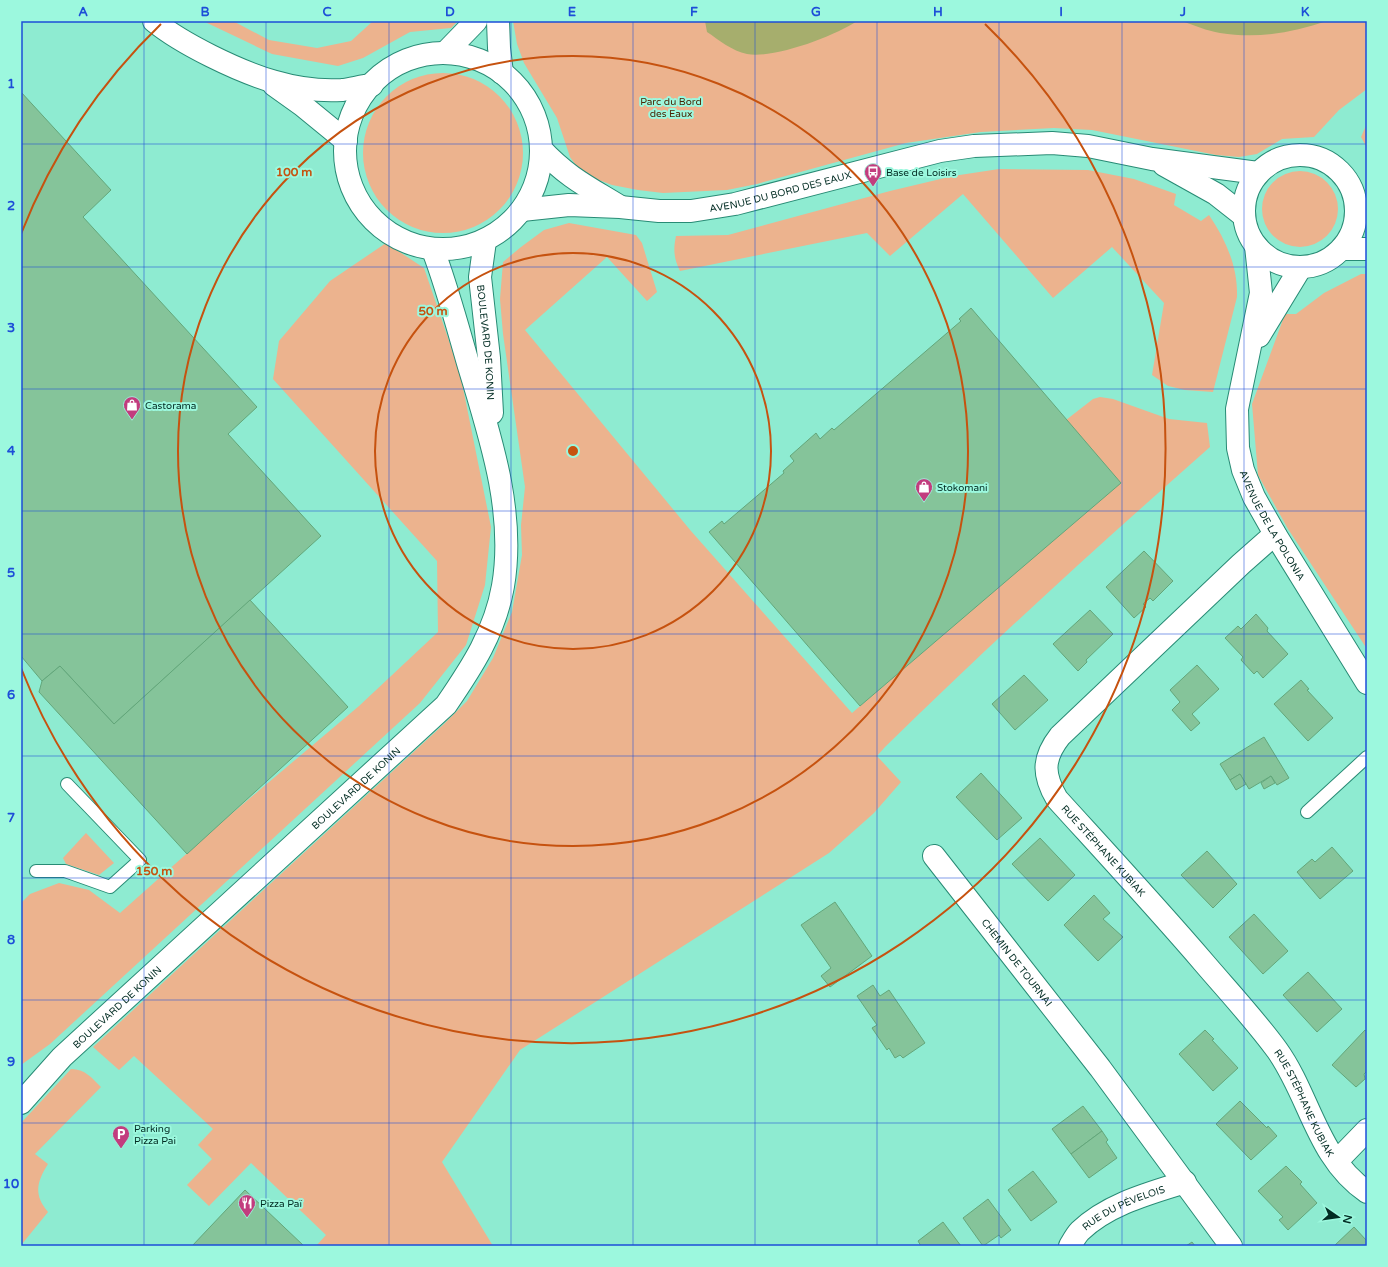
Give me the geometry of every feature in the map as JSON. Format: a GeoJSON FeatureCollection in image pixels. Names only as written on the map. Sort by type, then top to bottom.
{"type":"FeatureCollection","features":[{"type":"Feature","properties":{"kind":"street"},"geometry":{"type":"LineString","coordinates":[[154,21],[195,48],[241,71],[265,80],[290,86],[322,90],[342,90],[372,85]]}},
{"type":"Feature","properties":{"kind":"street"},"geometry":{"type":"LineString","coordinates":[[445,53],[476,21]]}},
{"type":"Feature","properties":{"kind":"street"},"geometry":{"type":"LineString","coordinates":[[498,21],[502,73]]}},
{"type":"Feature","properties":{"kind":"street"},"geometry":{"type":"LineString","coordinates":[[445,53],[476,58],[502,73],[523,94],[536,120],[541,149],[537,181],[522,210],[506,228],[484,241],[455,249],[433,250],[400,240],[382,228],[365,210],[353,189],[346,165],[346,141],[354,111],[372,85],[389,70],[409,59],[445,53]]}},
{"type":"Feature","properties":{"kind":"street"},"geometry":{"type":"LineString","coordinates":[[265,80],[302,105],[346,141]]}},
{"type":"Feature","properties":{"kind":"street","name":"AVENUE DU BORD DES EAUX"},"geometry":{"type":"LineString","coordinates":[[522,210],[569,205],[620,207],[659,211],[684,211],[735,204],[902,160],[940,151],[974,146],[1052,143],[1096,148],[1152,159],[1258,173]]}},
{"type":"Feature","properties":{"kind":"street","name":"AVENUE DU BORD DES EAUX"},"geometry":{"type":"LineString","coordinates":[[541,149],[558,167],[577,181],[620,207]]}},
{"type":"Feature","properties":{"kind":"street"},"geometry":{"type":"LineString","coordinates":[[1297,154],[1315,156],[1332,164],[1345,176],[1361,207],[1357,211],[1353,232],[1342,249],[1323,262],[1301,268],[1276,262],[1265,255],[1256,246],[1248,232],[1244,216],[1246,193],[1258,173],[1269,163],[1282,157],[1297,154]]}},
{"type":"Feature","properties":{"kind":"street","name":"AVENUE DU BORD DES EAUX"},"geometry":{"type":"LineString","coordinates":[[1152,159],[1200,185],[1244,216]]}},
{"type":"Feature","properties":{"kind":"street","name":"BOULEVARD DE KONIN"},"geometry":{"type":"LineString","coordinates":[[484,241],[480,277],[489,358],[493,444]]}},
{"type":"Feature","properties":{"kind":"street","name":"AVENUE DE LA POLONIA"},"geometry":{"type":"LineString","coordinates":[[1256,246],[1261,293],[1237,410],[1238,448],[1243,470],[1254,497],[1275,534],[1367,683]]}},
{"type":"Feature","properties":{"kind":"street"},"geometry":{"type":"LineString","coordinates":[[1342,249],[1367,250]]}},
{"type":"Feature","properties":{"kind":"street","name":"BOULEVARD DE KONIN"},"geometry":{"type":"LineString","coordinates":[[21,1103],[62,1057],[446,705],[478,656],[492,625],[503,586],[506,558],[503,500],[493,444],[455,313],[433,250]]}},
{"type":"Feature","properties":{"kind":"street","name":"AVENUE DE LA POLONIA"},"geometry":{"type":"LineString","coordinates":[[1250,351],[1301,268]]}},
{"type":"Feature","properties":{"kind":"street","name":"RUE STÉPHANE KUBIAK"},"geometry":{"type":"LineString","coordinates":[[1275,534],[1240,564],[1060,736],[1049,753],[1046,773],[1050,786],[1057,799],[1148,898],[1277,1050],[1292,1074],[1324,1144],[1347,1174],[1367,1192]]}},
{"type":"Feature","properties":{"kind":"street","name":"CHEMIN DE TOURNAI"},"geometry":{"type":"LineString","coordinates":[[934,856],[1100,1068],[1231,1246]]}},
{"type":"Feature","properties":{"kind":"street","name":"BOULEVARD DE KONIN"},"geometry":{"type":"LineString","coordinates":[[21,1082],[62,1057]]}},
{"type":"Feature","properties":{"kind":"street"},"geometry":{"type":"LineString","coordinates":[[1337,1161],[1367,1130]]}},
{"type":"Feature","properties":{"kind":"street","name":"RUE DU PÉVELOIS"},"geometry":{"type":"LineString","coordinates":[[1070,1246],[1080,1231],[1102,1215],[1140,1196],[1185,1182]]}},
{"type":"Feature","properties":{"kind":"lane"},"geometry":{"type":"LineString","coordinates":[[1307,812],[1367,756]]}},
{"type":"Feature","properties":{"kind":"lane"},"geometry":{"type":"LineString","coordinates":[[36,871],[66,871],[110,887],[140,860],[67,784]]}},
{"type":"Feature","properties":{"kind":"green space"},"geometry":{"type":"Polygon","coordinates":[[[203,21],[233,21],[269,40],[317,48],[351,41],[373,21],[458,21],[451,28],[410,32],[363,58],[338,66],[272,54],[203,21]]]}},
{"type":"Feature","properties":{"kind":"green space","name":"Parc du Bord des Eaux"},"geometry":{"type":"Polygon","coordinates":[[[513,21],[1367,21],[1367,89],[1339,110],[1314,137],[1282,139],[1257,154],[1239,157],[1216,155],[1092,130],[1054,128],[981,132],[906,143],[757,184],[727,190],[663,193],[612,185],[591,177],[578,168],[570,157],[557,118],[524,63],[517,44],[513,21]]]}},
{"type":"Feature","properties":{"kind":"green space"},"geometry":{"type":"Polygon","coordinates":[[[443,73],[459,75],[480,83],[499,97],[509,109],[519,130],[523,153],[521,169],[513,190],[499,209],[487,219],[466,229],[443,233],[427,231],[406,223],[387,209],[377,197],[367,176],[363,153],[365,137],[373,116],[387,97],[399,87],[420,77],[443,73]]]}},
{"type":"Feature","properties":{"kind":"green space"},"geometry":{"type":"Polygon","coordinates":[[[1367,123],[1367,148],[1361,137],[1367,123]]]}},
{"type":"Feature","properties":{"kind":"green space"},"geometry":{"type":"Polygon","coordinates":[[[999,169],[1088,170],[1134,179],[1176,194],[1174,205],[1201,221],[1209,215],[1221,234],[1230,254],[1237,286],[1237,297],[1213,392],[1185,390],[1168,386],[1152,375],[1164,303],[1112,247],[1053,298],[963,194],[890,256],[867,233],[680,271],[676,262],[674,250],[676,236],[728,235],[890,191],[953,176],[999,169]]]}},
{"type":"Feature","properties":{"kind":"green space"},"geometry":{"type":"Polygon","coordinates":[[[1293,171],[1307,171],[1321,177],[1332,188],[1338,202],[1338,216],[1335,224],[1327,236],[1321,241],[1307,247],[1293,247],[1279,241],[1268,230],[1262,216],[1262,202],[1268,188],[1279,177],[1293,171]]]}},
{"type":"Feature","properties":{"kind":"green space"},"geometry":{"type":"Polygon","coordinates":[[[569,223],[636,235],[642,243],[657,292],[647,301],[607,257],[525,330],[691,531],[852,713],[1120,483],[1066,420],[1093,399],[1100,397],[1113,399],[1169,419],[1207,423],[1210,447],[1045,595],[964,670],[885,747],[877,756],[901,782],[874,813],[829,853],[520,1050],[442,1162],[493,1246],[316,1246],[326,1235],[251,1163],[209,1206],[187,1185],[212,1159],[198,1145],[213,1129],[134,1056],[119,1070],[93,1047],[444,724],[467,701],[493,658],[512,612],[522,555],[521,525],[525,487],[503,334],[500,299],[503,262],[544,230],[569,223]]]}},
{"type":"Feature","properties":{"kind":"green space"},"geometry":{"type":"Polygon","coordinates":[[[386,243],[424,268],[460,373],[491,527],[485,585],[466,645],[420,703],[50,1044],[21,1065],[21,903],[30,894],[59,883],[89,890],[120,913],[230,815],[359,706],[438,632],[437,561],[273,379],[279,341],[330,281],[386,243]]]}},
{"type":"Feature","properties":{"kind":"green space"},"geometry":{"type":"Polygon","coordinates":[[[1361,274],[1367,274],[1367,649],[1288,529],[1258,475],[1252,404],[1285,314],[1296,314],[1324,293],[1361,274]]]}},
{"type":"Feature","properties":{"kind":"green space"},"geometry":{"type":"Polygon","coordinates":[[[86,833],[114,863],[99,875],[66,864],[63,858],[86,833]]]}},
{"type":"Feature","properties":{"kind":"green space"},"geometry":{"type":"Polygon","coordinates":[[[71,1069],[84,1072],[101,1087],[35,1154],[48,1164],[41,1177],[38,1189],[40,1200],[48,1212],[22,1244],[21,1123],[71,1069]]]}},
{"type":"Feature","properties":{"kind":"shaded area"},"geometry":{"type":"Polygon","coordinates":[[[705,21],[857,21],[834,33],[804,45],[788,50],[759,55],[741,53],[726,45],[707,32],[705,21]]]}},
{"type":"Feature","properties":{"kind":"shaded area"},"geometry":{"type":"Polygon","coordinates":[[[1181,21],[1327,21],[1300,29],[1274,34],[1234,35],[1215,32],[1181,21]]]}},
{"type":"Feature","properties":{"kind":"building","name":"Castorama"},"geometry":{"type":"Polygon","coordinates":[[[21,92],[111,190],[83,217],[257,407],[228,434],[321,536],[114,724],[60,666],[42,681],[21,656],[21,92]]]}},
{"type":"Feature","properties":{"kind":"building","name":"Stokomani"},"geometry":{"type":"Polygon","coordinates":[[[971,308],[1121,483],[860,706],[709,532],[722,521],[724,524],[784,473],[783,471],[794,461],[790,456],[816,433],[820,439],[832,428],[834,430],[961,321],[959,319],[971,308]]]}},
{"type":"Feature","properties":{"kind":"building"},"geometry":{"type":"Polygon","coordinates":[[[1144,551],[1173,581],[1153,601],[1150,598],[1143,604],[1146,607],[1134,618],[1106,587],[1144,551]]]}},
{"type":"Feature","properties":{"kind":"building"},"geometry":{"type":"Polygon","coordinates":[[[250,600],[348,707],[187,854],[39,692],[42,681],[60,666],[114,724],[250,600]]]}},
{"type":"Feature","properties":{"kind":"building"},"geometry":{"type":"Polygon","coordinates":[[[1090,610],[1113,634],[1086,660],[1087,662],[1078,671],[1053,644],[1090,610]]]}},
{"type":"Feature","properties":{"kind":"building"},"geometry":{"type":"Polygon","coordinates":[[[1256,614],[1268,628],[1267,631],[1288,654],[1263,678],[1257,671],[1254,674],[1241,660],[1243,657],[1225,638],[1238,626],[1241,629],[1256,614]]]}},
{"type":"Feature","properties":{"kind":"building"},"geometry":{"type":"Polygon","coordinates":[[[1197,665],[1219,689],[1192,714],[1200,723],[1191,731],[1172,710],[1180,702],[1170,690],[1197,665]]]}},
{"type":"Feature","properties":{"kind":"building"},"geometry":{"type":"Polygon","coordinates":[[[1024,675],[1048,700],[1015,730],[992,704],[1024,675]]]}},
{"type":"Feature","properties":{"kind":"building"},"geometry":{"type":"Polygon","coordinates":[[[1301,680],[1309,689],[1307,690],[1333,718],[1308,741],[1274,704],[1301,680]]]}},
{"type":"Feature","properties":{"kind":"building"},"geometry":{"type":"Polygon","coordinates":[[[1264,737],[1289,778],[1277,785],[1271,776],[1249,789],[1240,774],[1230,780],[1220,764],[1264,737]]]}},
{"type":"Feature","properties":{"kind":"building"},"geometry":{"type":"Polygon","coordinates":[[[981,773],[1022,818],[997,840],[956,797],[981,773]]]}},
{"type":"Feature","properties":{"kind":"building"},"geometry":{"type":"Polygon","coordinates":[[[1240,774],[1246,784],[1236,790],[1230,780],[1240,774]]]}},
{"type":"Feature","properties":{"kind":"building"},"geometry":{"type":"Polygon","coordinates":[[[1271,776],[1275,783],[1264,789],[1261,783],[1271,776]]]}},
{"type":"Feature","properties":{"kind":"building"},"geometry":{"type":"Polygon","coordinates":[[[1040,838],[1075,875],[1048,901],[1012,864],[1040,838]]]}},
{"type":"Feature","properties":{"kind":"building"},"geometry":{"type":"Polygon","coordinates":[[[1332,847],[1353,871],[1320,899],[1297,872],[1312,859],[1315,862],[1332,847]]]}},
{"type":"Feature","properties":{"kind":"building"},"geometry":{"type":"Polygon","coordinates":[[[1207,851],[1237,884],[1213,908],[1181,875],[1207,851]]]}},
{"type":"Feature","properties":{"kind":"building"},"geometry":{"type":"Polygon","coordinates":[[[1094,895],[1110,913],[1103,919],[1123,937],[1098,961],[1064,925],[1094,895]]]}},
{"type":"Feature","properties":{"kind":"building"},"geometry":{"type":"Polygon","coordinates":[[[835,902],[872,956],[830,987],[821,976],[831,968],[801,925],[835,902]]]}},
{"type":"Feature","properties":{"kind":"building"},"geometry":{"type":"Polygon","coordinates":[[[1254,914],[1288,951],[1263,974],[1229,937],[1254,914]]]}},
{"type":"Feature","properties":{"kind":"building"},"geometry":{"type":"Polygon","coordinates":[[[1308,972],[1342,1009],[1317,1032],[1283,995],[1308,972]]]}},
{"type":"Feature","properties":{"kind":"building"},"geometry":{"type":"Polygon","coordinates":[[[873,985],[880,996],[889,990],[925,1043],[903,1058],[900,1055],[895,1058],[889,1048],[887,1050],[872,1028],[877,1025],[857,996],[873,985]]]}},
{"type":"Feature","properties":{"kind":"building"},"geometry":{"type":"Polygon","coordinates":[[[1205,1030],[1214,1039],[1212,1040],[1238,1068],[1213,1091],[1179,1054],[1205,1030]]]}},
{"type":"Feature","properties":{"kind":"building"},"geometry":{"type":"Polygon","coordinates":[[[1365,1030],[1367,1032],[1367,1071],[1364,1074],[1365,1079],[1356,1087],[1332,1065],[1365,1030]]]}},
{"type":"Feature","properties":{"kind":"building"},"geometry":{"type":"Polygon","coordinates":[[[1240,1101],[1277,1136],[1251,1160],[1216,1124],[1240,1101]]]}},
{"type":"Feature","properties":{"kind":"building"},"geometry":{"type":"Polygon","coordinates":[[[1083,1106],[1102,1131],[1071,1154],[1052,1129],[1083,1106]]]}},
{"type":"Feature","properties":{"kind":"building"},"geometry":{"type":"Polygon","coordinates":[[[1102,1131],[1108,1140],[1106,1142],[1117,1158],[1089,1178],[1071,1154],[1102,1131]]]}},
{"type":"Feature","properties":{"kind":"building"},"geometry":{"type":"Polygon","coordinates":[[[1286,1166],[1302,1182],[1300,1184],[1317,1203],[1288,1230],[1279,1220],[1283,1217],[1258,1191],[1286,1166]]]}},
{"type":"Feature","properties":{"kind":"building"},"geometry":{"type":"Polygon","coordinates":[[[1033,1171],[1057,1202],[1031,1221],[1008,1190],[1033,1171]]]}},
{"type":"Feature","properties":{"kind":"building","name":"Pizza Paï"},"geometry":{"type":"Polygon","coordinates":[[[245,1190],[304,1246],[192,1246],[245,1190]]]}},
{"type":"Feature","properties":{"kind":"building"},"geometry":{"type":"Polygon","coordinates":[[[988,1199],[1011,1230],[1001,1238],[999,1235],[983,1246],[963,1218],[988,1199]]]}},
{"type":"Feature","properties":{"kind":"building"},"geometry":{"type":"Polygon","coordinates":[[[943,1222],[961,1246],[921,1246],[918,1241],[943,1222]]]}},
{"type":"Feature","properties":{"kind":"building"},"geometry":{"type":"Polygon","coordinates":[[[1354,1227],[1367,1241],[1367,1246],[1334,1246],[1354,1227]]]}},
{"type":"Feature","properties":{"kind":"building"},"geometry":{"type":"Polygon","coordinates":[[[1192,1242],[1195,1246],[1186,1246],[1192,1242]]]}},
{"type":"Feature","properties":{"kind":"place","name":"Base de Loisirs"},"geometry":{"type":"Point","coordinates":[873,187]}},
{"type":"Feature","properties":{"kind":"place","name":"Castorama"},"geometry":{"type":"Point","coordinates":[132,420]}},
{"type":"Feature","properties":{"kind":"place","name":"Stokomani"},"geometry":{"type":"Point","coordinates":[924,502]}},
{"type":"Feature","properties":{"kind":"place","name":"Parking Pizza Pai"},"geometry":{"type":"Point","coordinates":[121,1149]}},
{"type":"Feature","properties":{"kind":"place","name":"Pizza Paï"},"geometry":{"type":"Point","coordinates":[247,1218]}}]}
